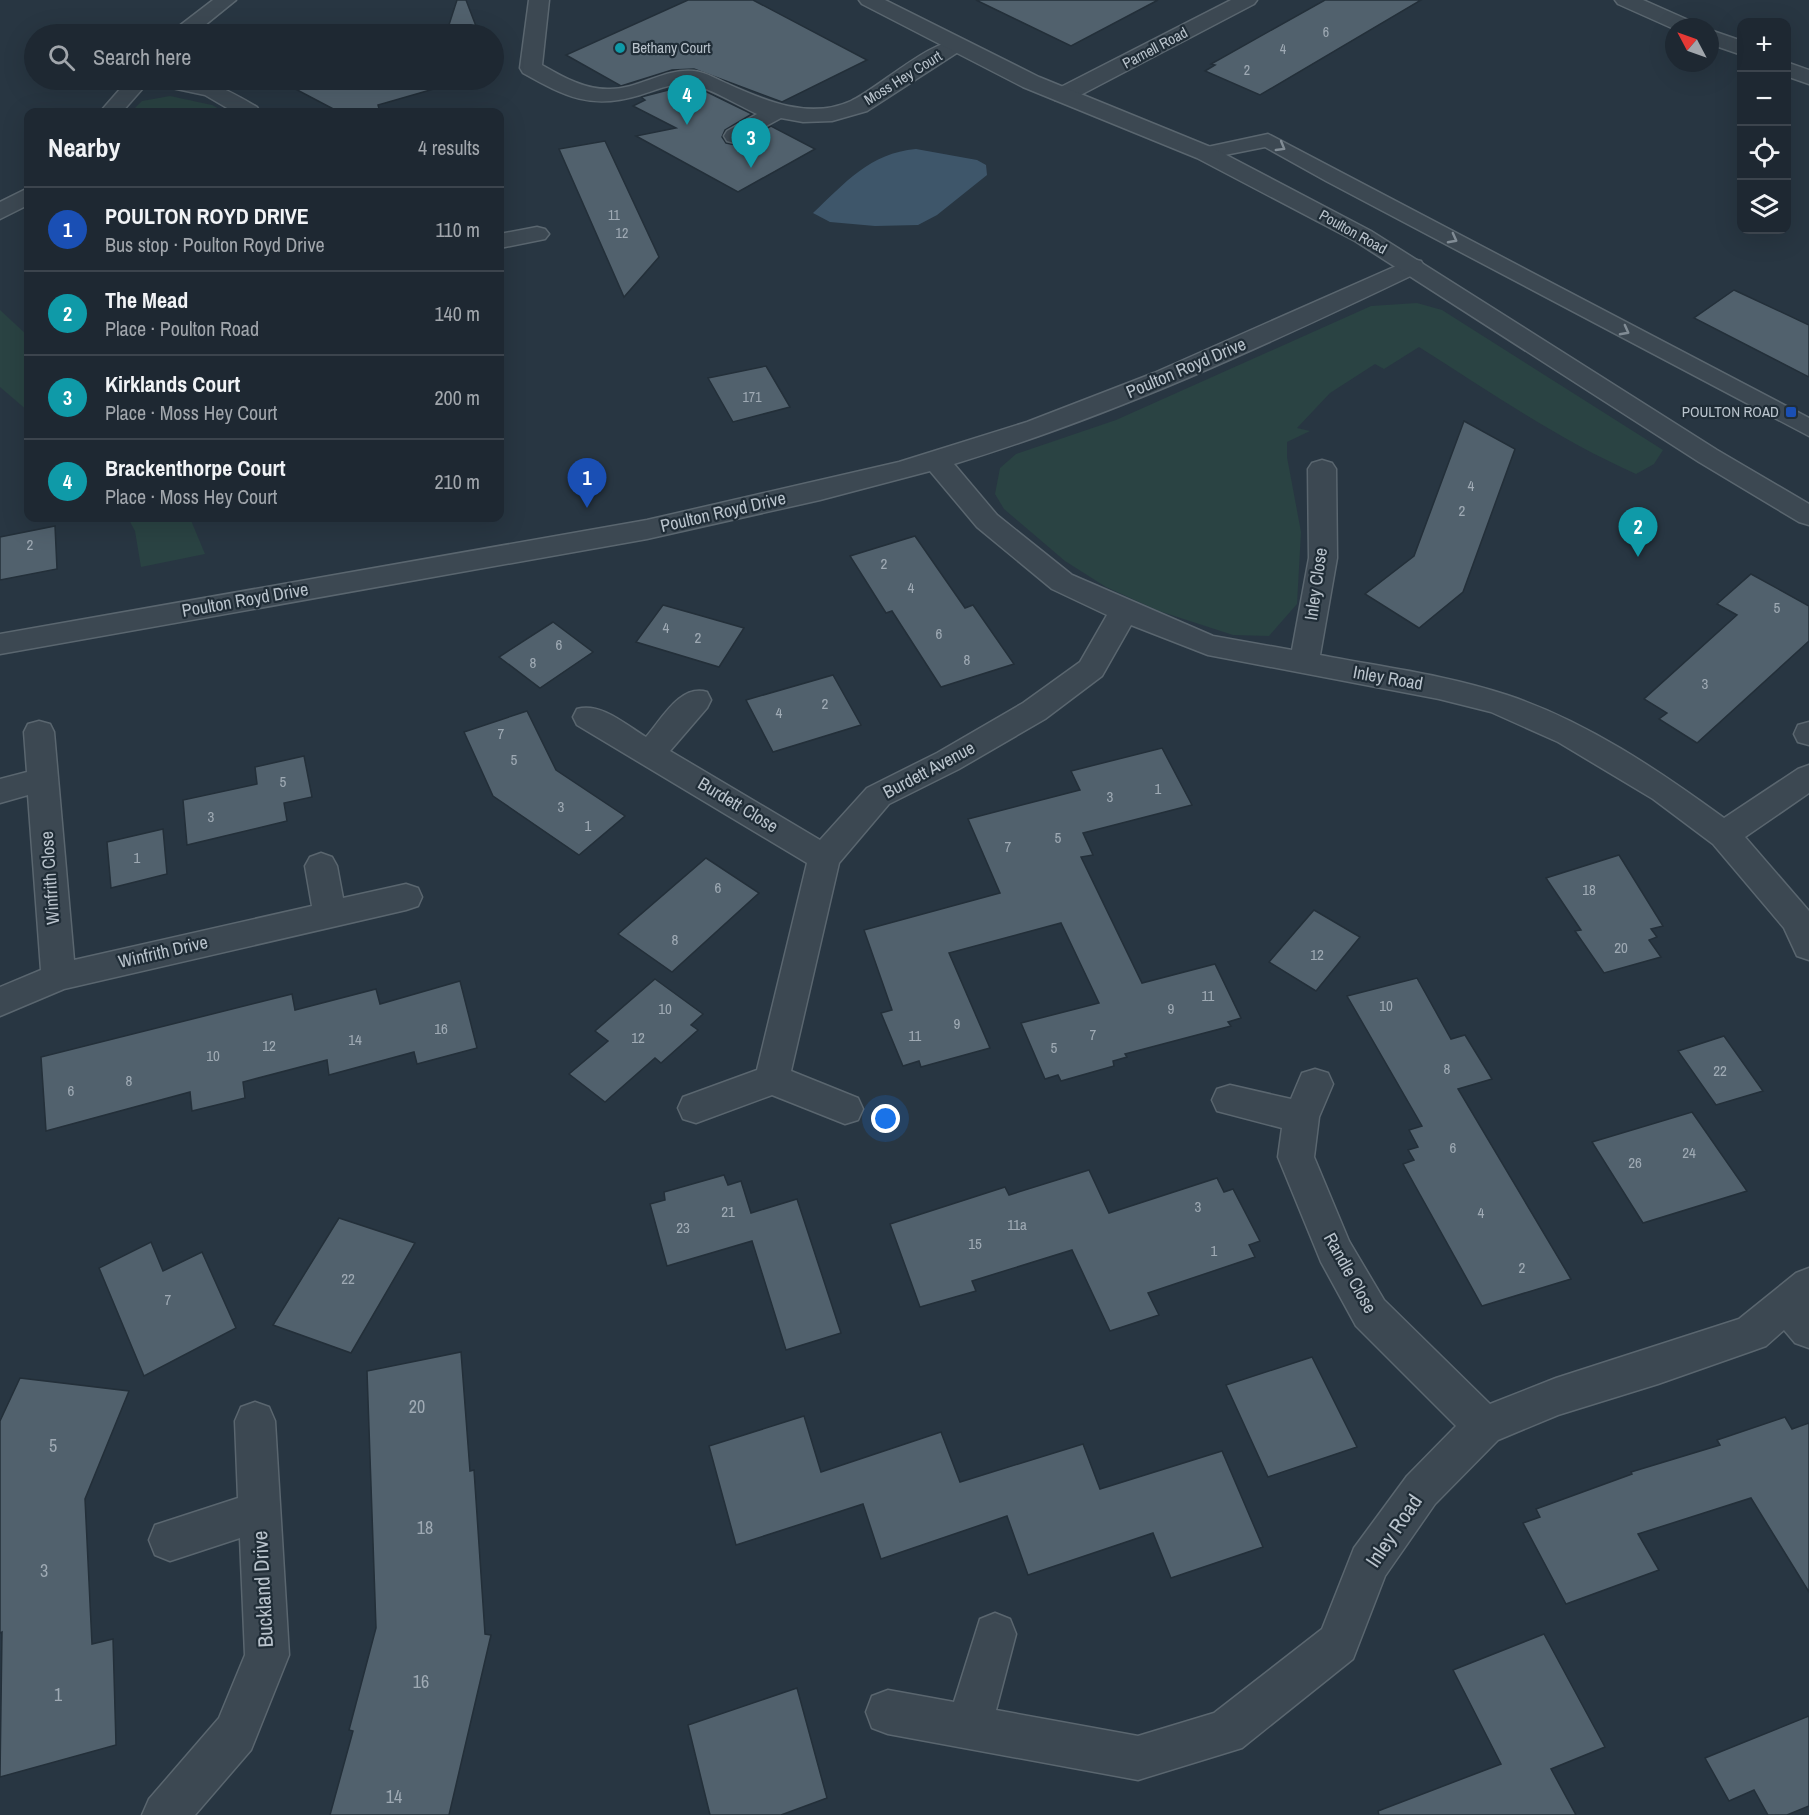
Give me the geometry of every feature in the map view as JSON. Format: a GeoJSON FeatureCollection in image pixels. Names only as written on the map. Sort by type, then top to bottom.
{"type":"FeatureCollection","features":[{"type":"Feature","properties":{"kind":"street"},"geometry":{"type":"LineString","coordinates":[[194,24],[226,0]]}},
{"type":"Feature","properties":{"kind":"street","name":"Moss Hey Court"},"geometry":{"type":"LineString","coordinates":[[539,0],[531,68],[563,86],[590,94],[613,96],[669,79],[694,77],[765,109],[803,115],[832,114],[859,106],[926,62],[958,45]]}},
{"type":"Feature","properties":{"kind":"street","name":"Poulton Road"},"geometry":{"type":"LineString","coordinates":[[869,0],[1064,96],[1205,153],[1363,236],[1708,456],[1809,516]]}},
{"type":"Feature","properties":{"kind":"street","name":"Parnell Road"},"geometry":{"type":"LineString","coordinates":[[1064,96],[1247,0]]}},
{"type":"Feature","properties":{"kind":"street"},"geometry":{"type":"LineString","coordinates":[[1624,0],[1667,18]]}},
{"type":"Feature","properties":{"kind":"street"},"geometry":{"type":"LineString","coordinates":[[1719,40],[1737,47]]}},
{"type":"Feature","properties":{"kind":"street"},"geometry":{"type":"LineString","coordinates":[[1791,70],[1809,78]]}},
{"type":"Feature","properties":{"kind":"street"},"geometry":{"type":"LineString","coordinates":[[114,108],[130,90]]}},
{"type":"Feature","properties":{"kind":"street"},"geometry":{"type":"LineString","coordinates":[[212,90],[242,108]]}},
{"type":"Feature","properties":{"kind":"street"},"geometry":{"type":"LineString","coordinates":[[735,136],[777,111]]}},
{"type":"Feature","properties":{"kind":"street"},"geometry":{"type":"LineString","coordinates":[[0,212],[24,197]]}},
{"type":"Feature","properties":{"kind":"street"},"geometry":{"type":"LineString","coordinates":[[504,240],[537,234]]}},
{"type":"Feature","properties":{"kind":"street","name":"Poulton Royd Drive"},"geometry":{"type":"LineString","coordinates":[[0,644],[208,606],[478,562],[714,516],[936,460],[1031,430],[1187,370],[1412,266]]}},
{"type":"Feature","properties":{"kind":"street","name":"Inley Road"},"geometry":{"type":"LineString","coordinates":[[936,460],[987,521],[1062,582],[1124,611],[1208,645],[1439,688],[1499,703],[1569,734],[1665,791],[1724,835],[1798,921],[1809,947]]}},
{"type":"Feature","properties":{"kind":"street","name":"Inley Close"},"geometry":{"type":"LineString","coordinates":[[1304,663],[1323,558],[1322,469]]}},
{"type":"Feature","properties":{"kind":"street","name":"Burdett Avenue"},"geometry":{"type":"LineString","coordinates":[[772,1078],[824,858],[878,796],[948,761],[1034,711],[1091,669],[1124,611]]}},
{"type":"Feature","properties":{"kind":"street"},"geometry":{"type":"LineString","coordinates":[[651,752],[696,700]]}},
{"type":"Feature","properties":{"kind":"street","name":"Burdett Close"},"geometry":{"type":"LineString","coordinates":[[588,717],[651,752],[824,858]]}},
{"type":"Feature","properties":{"kind":"street","name":"Winfrith Close"},"geometry":{"type":"LineString","coordinates":[[39,732],[58,976]]}},
{"type":"Feature","properties":{"kind":"street"},"geometry":{"type":"LineString","coordinates":[[1724,835],[1809,777]]}},
{"type":"Feature","properties":{"kind":"street"},"geometry":{"type":"LineString","coordinates":[[0,791],[43,780]]}},
{"type":"Feature","properties":{"kind":"street"},"geometry":{"type":"LineString","coordinates":[[321,866],[330,914]]}},
{"type":"Feature","properties":{"kind":"street","name":"Winfrith Drive"},"geometry":{"type":"LineString","coordinates":[[0,1002],[58,976],[405,897]]}},
{"type":"Feature","properties":{"kind":"street"},"geometry":{"type":"LineString","coordinates":[[696,1108],[772,1078],[845,1108]]}},
{"type":"Feature","properties":{"kind":"street","name":"Randle Close"},"geometry":{"type":"LineString","coordinates":[[1230,1100],[1308,1101],[1296,1157],[1334,1250],[1370,1313],[1484,1426]]}},
{"type":"Feature","properties":{"kind":"street","name":"Inley Road"},"geometry":{"type":"LineString","coordinates":[[888,1712],[1138,1758],[1226,1731],[1338,1644],[1369,1563],[1421,1490],[1484,1426],[1556,1397],[1658,1366],[1752,1333],[1801,1306]]}},
{"type":"Feature","properties":{"kind":"street","name":"Buckland Drive"},"geometry":{"type":"LineString","coordinates":[[165,1815],[235,1734],[267,1655],[255,1421]]}},
{"type":"Feature","properties":{"kind":"street","name":"Buckland Drive"},"geometry":{"type":"LineString","coordinates":[[170,1540],[260,1511]]}},
{"type":"Feature","properties":{"kind":"street"},"geometry":{"type":"LineString","coordinates":[[969,1726],[995,1634]]}},
{"type":"Feature","properties":{"kind":"lane"},"geometry":{"type":"LineString","coordinates":[[1205,153],[1268,140],[1333,177],[1809,428]]}},
{"type":"Feature","properties":{"kind":"green space"},"geometry":{"type":"Polygon","coordinates":[[[170,96],[218,108],[135,108],[142,101],[170,96]]]}},
{"type":"Feature","properties":{"kind":"green space"},"geometry":{"type":"Polygon","coordinates":[[[1417,303],[1442,310],[1663,450],[1654,464],[1636,474],[1552,431],[1419,347],[1384,369],[1375,364],[1330,393],[1297,428],[1310,431],[1287,442],[1287,457],[1301,532],[1297,604],[1269,636],[1233,635],[1159,611],[1106,587],[1065,561],[1004,509],[995,494],[1000,468],[1016,454],[1116,420],[1371,306],[1417,303]]]}},
{"type":"Feature","properties":{"kind":"green space"},"geometry":{"type":"Polygon","coordinates":[[[0,310],[24,332],[24,408],[0,387],[0,310]]]}},
{"type":"Feature","properties":{"kind":"green space"},"geometry":{"type":"Polygon","coordinates":[[[130,522],[192,522],[205,554],[141,567],[135,531],[130,522]]]}},
{"type":"Feature","properties":{"kind":"water"},"geometry":{"type":"Polygon","coordinates":[[[916,149],[977,160],[986,165],[987,175],[937,215],[918,225],[875,226],[830,222],[813,213],[859,171],[885,156],[916,149]]]}},
{"type":"Feature","properties":{"kind":"building"},"geometry":{"type":"Polygon","coordinates":[[[457,0],[466,0],[475,24],[449,24],[457,0]]]}},
{"type":"Feature","properties":{"kind":"building","name":"Bethany Court"},"geometry":{"type":"Polygon","coordinates":[[[688,0],[753,0],[867,60],[782,102],[694,69],[672,70],[621,86],[566,55],[688,0]]]}},
{"type":"Feature","properties":{"kind":"building"},"geometry":{"type":"Polygon","coordinates":[[[976,0],[1158,0],[1071,46],[976,0]]]}},
{"type":"Feature","properties":{"kind":"building"},"geometry":{"type":"Polygon","coordinates":[[[1325,0],[1421,0],[1260,95],[1205,71],[1215,65],[1211,64],[1325,0]]]}},
{"type":"Feature","properties":{"kind":"building"},"geometry":{"type":"Polygon","coordinates":[[[684,86],[703,90],[752,114],[725,130],[722,137],[726,143],[736,145],[771,126],[815,149],[738,192],[636,136],[676,128],[633,106],[645,100],[641,97],[684,86]]]}},
{"type":"Feature","properties":{"kind":"building"},"geometry":{"type":"Polygon","coordinates":[[[297,90],[430,90],[378,105],[379,108],[331,108],[297,90]]]}},
{"type":"Feature","properties":{"kind":"building"},"geometry":{"type":"Polygon","coordinates":[[[605,141],[659,257],[624,297],[559,149],[605,141]]]}},
{"type":"Feature","properties":{"kind":"building"},"geometry":{"type":"Polygon","coordinates":[[[1734,290],[1809,325],[1809,377],[1694,318],[1734,290]]]}},
{"type":"Feature","properties":{"kind":"building"},"geometry":{"type":"Polygon","coordinates":[[[766,366],[790,407],[733,422],[708,378],[766,366]]]}},
{"type":"Feature","properties":{"kind":"building"},"geometry":{"type":"Polygon","coordinates":[[[1464,421],[1515,449],[1463,592],[1419,628],[1365,594],[1414,556],[1464,421]]]}},
{"type":"Feature","properties":{"kind":"building"},"geometry":{"type":"Polygon","coordinates":[[[55,526],[57,569],[0,580],[0,537],[55,526]]]}},
{"type":"Feature","properties":{"kind":"building"},"geometry":{"type":"Polygon","coordinates":[[[915,536],[965,608],[973,605],[1014,664],[941,687],[892,611],[886,613],[850,556],[915,536]]]}},
{"type":"Feature","properties":{"kind":"building"},"geometry":{"type":"Polygon","coordinates":[[[1751,574],[1809,606],[1809,641],[1697,743],[1659,719],[1667,713],[1644,699],[1737,615],[1717,604],[1751,574]]]}},
{"type":"Feature","properties":{"kind":"building"},"geometry":{"type":"Polygon","coordinates":[[[663,605],[744,628],[719,667],[636,642],[663,605]]]}},
{"type":"Feature","properties":{"kind":"building"},"geometry":{"type":"Polygon","coordinates":[[[553,622],[593,652],[540,688],[499,657],[553,622]]]}},
{"type":"Feature","properties":{"kind":"building"},"geometry":{"type":"Polygon","coordinates":[[[833,675],[861,725],[773,752],[746,700],[833,675]]]}},
{"type":"Feature","properties":{"kind":"building"},"geometry":{"type":"Polygon","coordinates":[[[527,711],[556,770],[625,816],[579,855],[493,796],[464,732],[527,711]]]}},
{"type":"Feature","properties":{"kind":"building"},"geometry":{"type":"Polygon","coordinates":[[[1162,748],[1192,805],[1083,833],[1093,855],[1081,857],[1142,983],[1215,964],[1241,1018],[1228,1022],[1231,1026],[1125,1054],[1127,1057],[1113,1061],[1114,1066],[1061,1081],[1058,1075],[1045,1079],[1021,1023],[1099,1003],[1061,923],[949,953],[990,1048],[921,1067],[919,1061],[903,1066],[881,1013],[892,1010],[864,930],[1000,893],[968,819],[1080,790],[1071,771],[1162,748]]]}},
{"type":"Feature","properties":{"kind":"building"},"geometry":{"type":"Polygon","coordinates":[[[304,756],[312,797],[284,803],[287,821],[187,845],[183,800],[257,784],[255,767],[304,756]]]}},
{"type":"Feature","properties":{"kind":"building"},"geometry":{"type":"Polygon","coordinates":[[[163,829],[167,874],[111,888],[107,842],[163,829]]]}},
{"type":"Feature","properties":{"kind":"building"},"geometry":{"type":"Polygon","coordinates":[[[1619,855],[1663,926],[1651,929],[1657,937],[1649,940],[1661,957],[1604,973],[1575,931],[1581,930],[1546,878],[1619,855]]]}},
{"type":"Feature","properties":{"kind":"building"},"geometry":{"type":"Polygon","coordinates":[[[706,858],[759,893],[672,972],[618,934],[706,858]]]}},
{"type":"Feature","properties":{"kind":"building"},"geometry":{"type":"Polygon","coordinates":[[[1314,910],[1360,937],[1316,991],[1269,962],[1314,910]]]}},
{"type":"Feature","properties":{"kind":"building"},"geometry":{"type":"Polygon","coordinates":[[[1417,978],[1451,1039],[1465,1035],[1492,1079],[1458,1089],[1571,1279],[1482,1306],[1403,1164],[1414,1160],[1408,1150],[1418,1147],[1409,1130],[1422,1126],[1347,996],[1417,978]]]}},
{"type":"Feature","properties":{"kind":"building"},"geometry":{"type":"Polygon","coordinates":[[[655,979],[703,1014],[691,1025],[698,1030],[661,1063],[655,1058],[605,1102],[569,1074],[608,1041],[595,1031],[655,979]]]}},
{"type":"Feature","properties":{"kind":"building"},"geometry":{"type":"Polygon","coordinates":[[[460,981],[477,1048],[417,1064],[414,1052],[329,1075],[327,1060],[243,1082],[245,1098],[192,1111],[190,1092],[46,1131],[41,1057],[292,994],[295,1010],[376,989],[380,1004],[460,981]]]}},
{"type":"Feature","properties":{"kind":"building"},"geometry":{"type":"Polygon","coordinates":[[[1724,1036],[1763,1091],[1716,1105],[1678,1051],[1724,1036]]]}},
{"type":"Feature","properties":{"kind":"building"},"geometry":{"type":"Polygon","coordinates":[[[1692,1112],[1747,1191],[1643,1223],[1592,1142],[1692,1112]]]}},
{"type":"Feature","properties":{"kind":"building"},"geometry":{"type":"Polygon","coordinates":[[[1089,1170],[1109,1213],[1217,1178],[1224,1192],[1233,1189],[1260,1241],[1249,1245],[1255,1257],[1148,1293],[1159,1315],[1110,1331],[1072,1250],[972,1281],[976,1291],[920,1307],[890,1224],[1005,1187],[1009,1195],[1089,1170]]]}},
{"type":"Feature","properties":{"kind":"building"},"geometry":{"type":"Polygon","coordinates":[[[724,1175],[728,1185],[741,1181],[751,1213],[797,1199],[841,1333],[786,1350],[752,1241],[667,1266],[650,1204],[665,1200],[664,1192],[724,1175]]]}},
{"type":"Feature","properties":{"kind":"building"},"geometry":{"type":"Polygon","coordinates":[[[339,1218],[415,1243],[351,1353],[273,1325],[339,1218]]]}},
{"type":"Feature","properties":{"kind":"building"},"geometry":{"type":"Polygon","coordinates":[[[151,1242],[163,1271],[202,1252],[236,1328],[144,1376],[99,1268],[151,1242]]]}},
{"type":"Feature","properties":{"kind":"building"},"geometry":{"type":"Polygon","coordinates":[[[461,1352],[470,1471],[474,1470],[485,1634],[491,1635],[449,1815],[330,1815],[353,1731],[349,1730],[376,1628],[367,1371],[461,1352]]]}},
{"type":"Feature","properties":{"kind":"building"},"geometry":{"type":"Polygon","coordinates":[[[1312,1357],[1357,1447],[1268,1477],[1226,1385],[1312,1357]]]}},
{"type":"Feature","properties":{"kind":"building"},"geometry":{"type":"Polygon","coordinates":[[[20,1378],[129,1391],[85,1499],[92,1644],[113,1639],[116,1745],[0,1777],[2,1632],[0,1633],[0,1421],[20,1378]]]}},
{"type":"Feature","properties":{"kind":"building"},"geometry":{"type":"Polygon","coordinates":[[[804,1416],[821,1472],[941,1432],[960,1482],[1083,1444],[1100,1489],[1222,1451],[1263,1547],[1171,1578],[1153,1533],[1028,1575],[1007,1516],[881,1559],[863,1504],[736,1545],[709,1446],[804,1416]]]}},
{"type":"Feature","properties":{"kind":"building"},"geometry":{"type":"Polygon","coordinates":[[[1785,1417],[1792,1429],[1809,1423],[1809,1592],[1751,1498],[1638,1534],[1659,1570],[1566,1604],[1523,1523],[1540,1517],[1536,1509],[1632,1474],[1631,1472],[1720,1445],[1717,1440],[1785,1417]]]}},
{"type":"Feature","properties":{"kind":"building"},"geometry":{"type":"Polygon","coordinates":[[[1544,1634],[1605,1747],[1551,1769],[1576,1815],[1379,1815],[1378,1811],[1501,1764],[1453,1670],[1544,1634]]]}},
{"type":"Feature","properties":{"kind":"building"},"geometry":{"type":"Polygon","coordinates":[[[797,1688],[827,1798],[781,1815],[710,1815],[688,1725],[797,1688]]]}},
{"type":"Feature","properties":{"kind":"building"},"geometry":{"type":"Polygon","coordinates":[[[1809,1716],[1809,1806],[1787,1815],[1768,1815],[1754,1790],[1729,1801],[1705,1758],[1809,1716]]]}},
{"type":"Feature","properties":{"kind":"place","name":"Bethany Court"},"geometry":{"type":"Point","coordinates":[620,48]}},
{"type":"Feature","properties":{"kind":"place","name":"Brackenthorpe Court"},"geometry":{"type":"Point","coordinates":[687,125]}},
{"type":"Feature","properties":{"kind":"place","name":"Kirklands Court"},"geometry":{"type":"Point","coordinates":[751,168]}},
{"type":"Feature","properties":{"kind":"place","name":"POULTON ROAD"},"geometry":{"type":"Point","coordinates":[1791,412]}},
{"type":"Feature","properties":{"kind":"place","name":"POULTON ROYD DRIVE"},"geometry":{"type":"Point","coordinates":[587,508]}},
{"type":"Feature","properties":{"kind":"place","name":"The Mead"},"geometry":{"type":"Point","coordinates":[1638,557]}}]}
